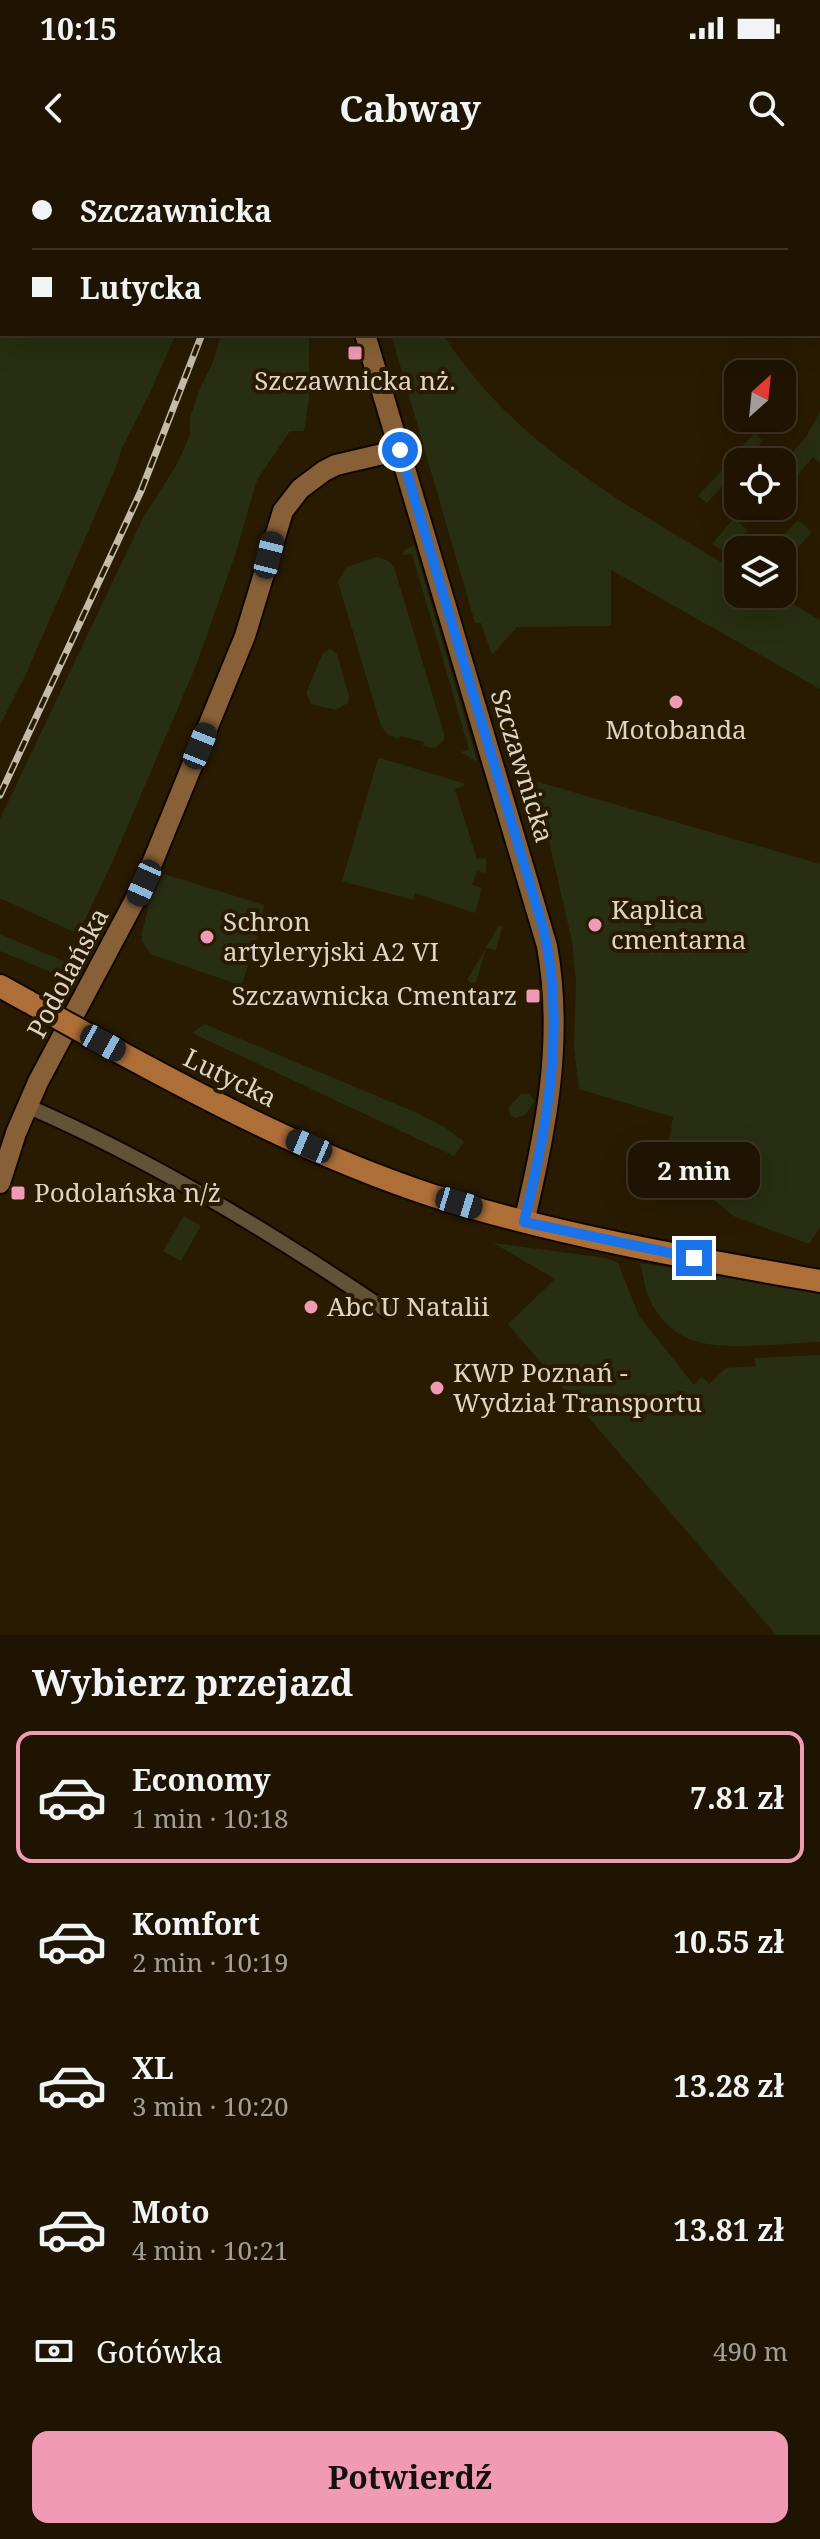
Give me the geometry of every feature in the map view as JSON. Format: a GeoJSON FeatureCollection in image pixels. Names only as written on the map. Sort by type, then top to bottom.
{"type":"FeatureCollection","features":[{"type":"Feature","properties":{"kind":"main road","name":"Lutycka"},"geometry":{"type":"LineString","coordinates":[[0,986],[195,1093],[343,1161],[432,1195],[524,1222],[667,1254],[820,1281]]}},
{"type":"Feature","properties":{"kind":"street","name":"Szczawnicka"},"geometry":{"type":"LineString","coordinates":[[366,336],[544,931],[550,964],[554,1005],[551,1088],[524,1222]]}},
{"type":"Feature","properties":{"kind":"street","name":"Podolańska"},"geometry":{"type":"LineString","coordinates":[[0,1183],[27,1106],[144,883],[245,636],[283,511],[300,489],[324,471],[336,465],[400,450]]}},
{"type":"Feature","properties":{"kind":"street"},"geometry":{"type":"LineString","coordinates":[[27,1106],[221,1205],[387,1311]]}},
{"type":"Feature","properties":{"kind":"green space"},"geometry":{"type":"Polygon","coordinates":[[[0,336],[175,336],[121,450],[26,674],[0,725],[0,336]]]}},
{"type":"Feature","properties":{"kind":"green space"},"geometry":{"type":"Polygon","coordinates":[[[220,336],[309,336],[309,399],[304,431],[290,431],[257,480],[235,555],[197,663],[111,865],[78,934],[0,898],[0,819],[143,518],[177,464],[190,435],[190,418],[198,393],[213,362],[220,336]]]}},
{"type":"Feature","properties":{"kind":"green space"},"geometry":{"type":"Polygon","coordinates":[[[392,336],[444,336],[471,373],[503,409],[538,441],[615,497],[724,564],[724,608],[796,606],[820,620],[820,689],[611,570],[611,626],[517,627],[492,655],[481,623],[475,623],[392,336]]]}},
{"type":"Feature","properties":{"kind":"green space"},"geometry":{"type":"Polygon","coordinates":[[[820,412],[820,463],[813,457],[796,477],[796,448],[820,412]]]}},
{"type":"Feature","properties":{"kind":"green space"},"geometry":{"type":"Polygon","coordinates":[[[754,433],[763,441],[757,448],[741,448],[754,433]]]}},
{"type":"Feature","properties":{"kind":"green space"},"geometry":{"type":"Polygon","coordinates":[[[724,470],[724,484],[707,503],[698,496],[724,470]]]}},
{"type":"Feature","properties":{"kind":"green space"},"geometry":{"type":"Polygon","coordinates":[[[732,520],[748,530],[743,536],[724,536],[724,551],[712,544],[732,520]]]}},
{"type":"Feature","properties":{"kind":"green space"},"geometry":{"type":"Polygon","coordinates":[[[798,520],[812,532],[796,550],[796,536],[783,536],[798,520]]]}},
{"type":"Feature","properties":{"kind":"green space"},"geometry":{"type":"Polygon","coordinates":[[[414,545],[475,761],[461,752],[469,749],[412,554],[403,555],[404,550],[414,545]]]}},
{"type":"Feature","properties":{"kind":"green space"},"geometry":{"type":"Polygon","coordinates":[[[376,557],[389,561],[394,567],[444,734],[444,740],[435,748],[423,746],[424,742],[388,735],[381,726],[338,582],[346,567],[376,557]]]}},
{"type":"Feature","properties":{"kind":"green space"},"geometry":{"type":"Polygon","coordinates":[[[330,649],[337,654],[349,696],[348,703],[336,710],[311,704],[306,693],[323,653],[330,649]]]}},
{"type":"Feature","properties":{"kind":"green space"},"geometry":{"type":"Polygon","coordinates":[[[380,758],[463,783],[464,786],[455,789],[477,859],[486,858],[486,873],[477,871],[472,885],[482,888],[475,913],[415,893],[413,900],[342,881],[380,758]]]}},
{"type":"Feature","properties":{"kind":"green space"},"geometry":{"type":"Polygon","coordinates":[[[535,781],[820,864],[820,1228],[809,1244],[733,1216],[692,1181],[667,1152],[673,1117],[579,1089],[574,1046],[576,981],[572,941],[535,781]]]}},
{"type":"Feature","properties":{"kind":"green space"},"geometry":{"type":"Polygon","coordinates":[[[164,874],[264,905],[242,984],[150,954],[142,941],[142,932],[150,901],[164,874]]]}},
{"type":"Feature","properties":{"kind":"green space"},"geometry":{"type":"Polygon","coordinates":[[[499,925],[502,927],[496,950],[486,948],[476,982],[471,983],[467,980],[499,925]]]}},
{"type":"Feature","properties":{"kind":"green space"},"geometry":{"type":"Polygon","coordinates":[[[0,934],[75,966],[70,980],[0,951],[0,934]]]}},
{"type":"Feature","properties":{"kind":"green space"},"geometry":{"type":"Polygon","coordinates":[[[205,1024],[417,1113],[446,1128],[464,1142],[454,1156],[192,1033],[205,1024]]]}},
{"type":"Feature","properties":{"kind":"green space"},"geometry":{"type":"Polygon","coordinates":[[[521,1094],[529,1094],[535,1101],[525,1115],[516,1118],[510,1115],[509,1107],[521,1094]]]}},
{"type":"Feature","properties":{"kind":"green space"},"geometry":{"type":"Polygon","coordinates":[[[184,1216],[201,1226],[181,1261],[163,1251],[184,1216]]]}},
{"type":"Feature","properties":{"kind":"green space"},"geometry":{"type":"Polygon","coordinates":[[[493,1243],[607,1258],[618,1263],[639,1316],[694,1385],[702,1377],[709,1384],[726,1368],[756,1366],[754,1358],[820,1355],[820,1635],[776,1635],[508,1324],[555,1279],[493,1243]]]}},
{"type":"Feature","properties":{"kind":"green space"},"geometry":{"type":"Polygon","coordinates":[[[640,1263],[820,1290],[820,1342],[734,1346],[701,1343],[682,1336],[654,1308],[647,1294],[640,1263]]]}},
{"type":"Feature","properties":{"kind":"railway"},"geometry":{"type":"LineString","coordinates":[[0,795],[141,491],[201,336]]}},
{"type":"Feature","properties":{"kind":"place","name":"Szczawnicka nż."},"geometry":{"type":"Point","coordinates":[355,353]}},
{"type":"Feature","properties":{"kind":"place","name":"Motobanda"},"geometry":{"type":"Point","coordinates":[676,702]}},
{"type":"Feature","properties":{"kind":"place","name":"Kaplica cmentarna"},"geometry":{"type":"Point","coordinates":[595,925]}},
{"type":"Feature","properties":{"kind":"place","name":"Schron artyleryjski A2 VI"},"geometry":{"type":"Point","coordinates":[207,937]}},
{"type":"Feature","properties":{"kind":"place","name":"Szczawnicka Cmentarz"},"geometry":{"type":"Point","coordinates":[533,996]}},
{"type":"Feature","properties":{"kind":"place","name":"Podolańska n/ż"},"geometry":{"type":"Point","coordinates":[18,1193]}},
{"type":"Feature","properties":{"kind":"place","name":"Abc U Natalii"},"geometry":{"type":"Point","coordinates":[311,1307]}},
{"type":"Feature","properties":{"kind":"place","name":"KWP Poznań - Wydział Transportu"},"geometry":{"type":"Point","coordinates":[437,1388]}},
{"type":"Feature","properties":{"kind":"route"},"geometry":{"type":"LineString","coordinates":[[400,450],[544,931],[550,964],[554,1005],[551,1088],[544,1137],[524,1222],[694,1258]]}}]}
